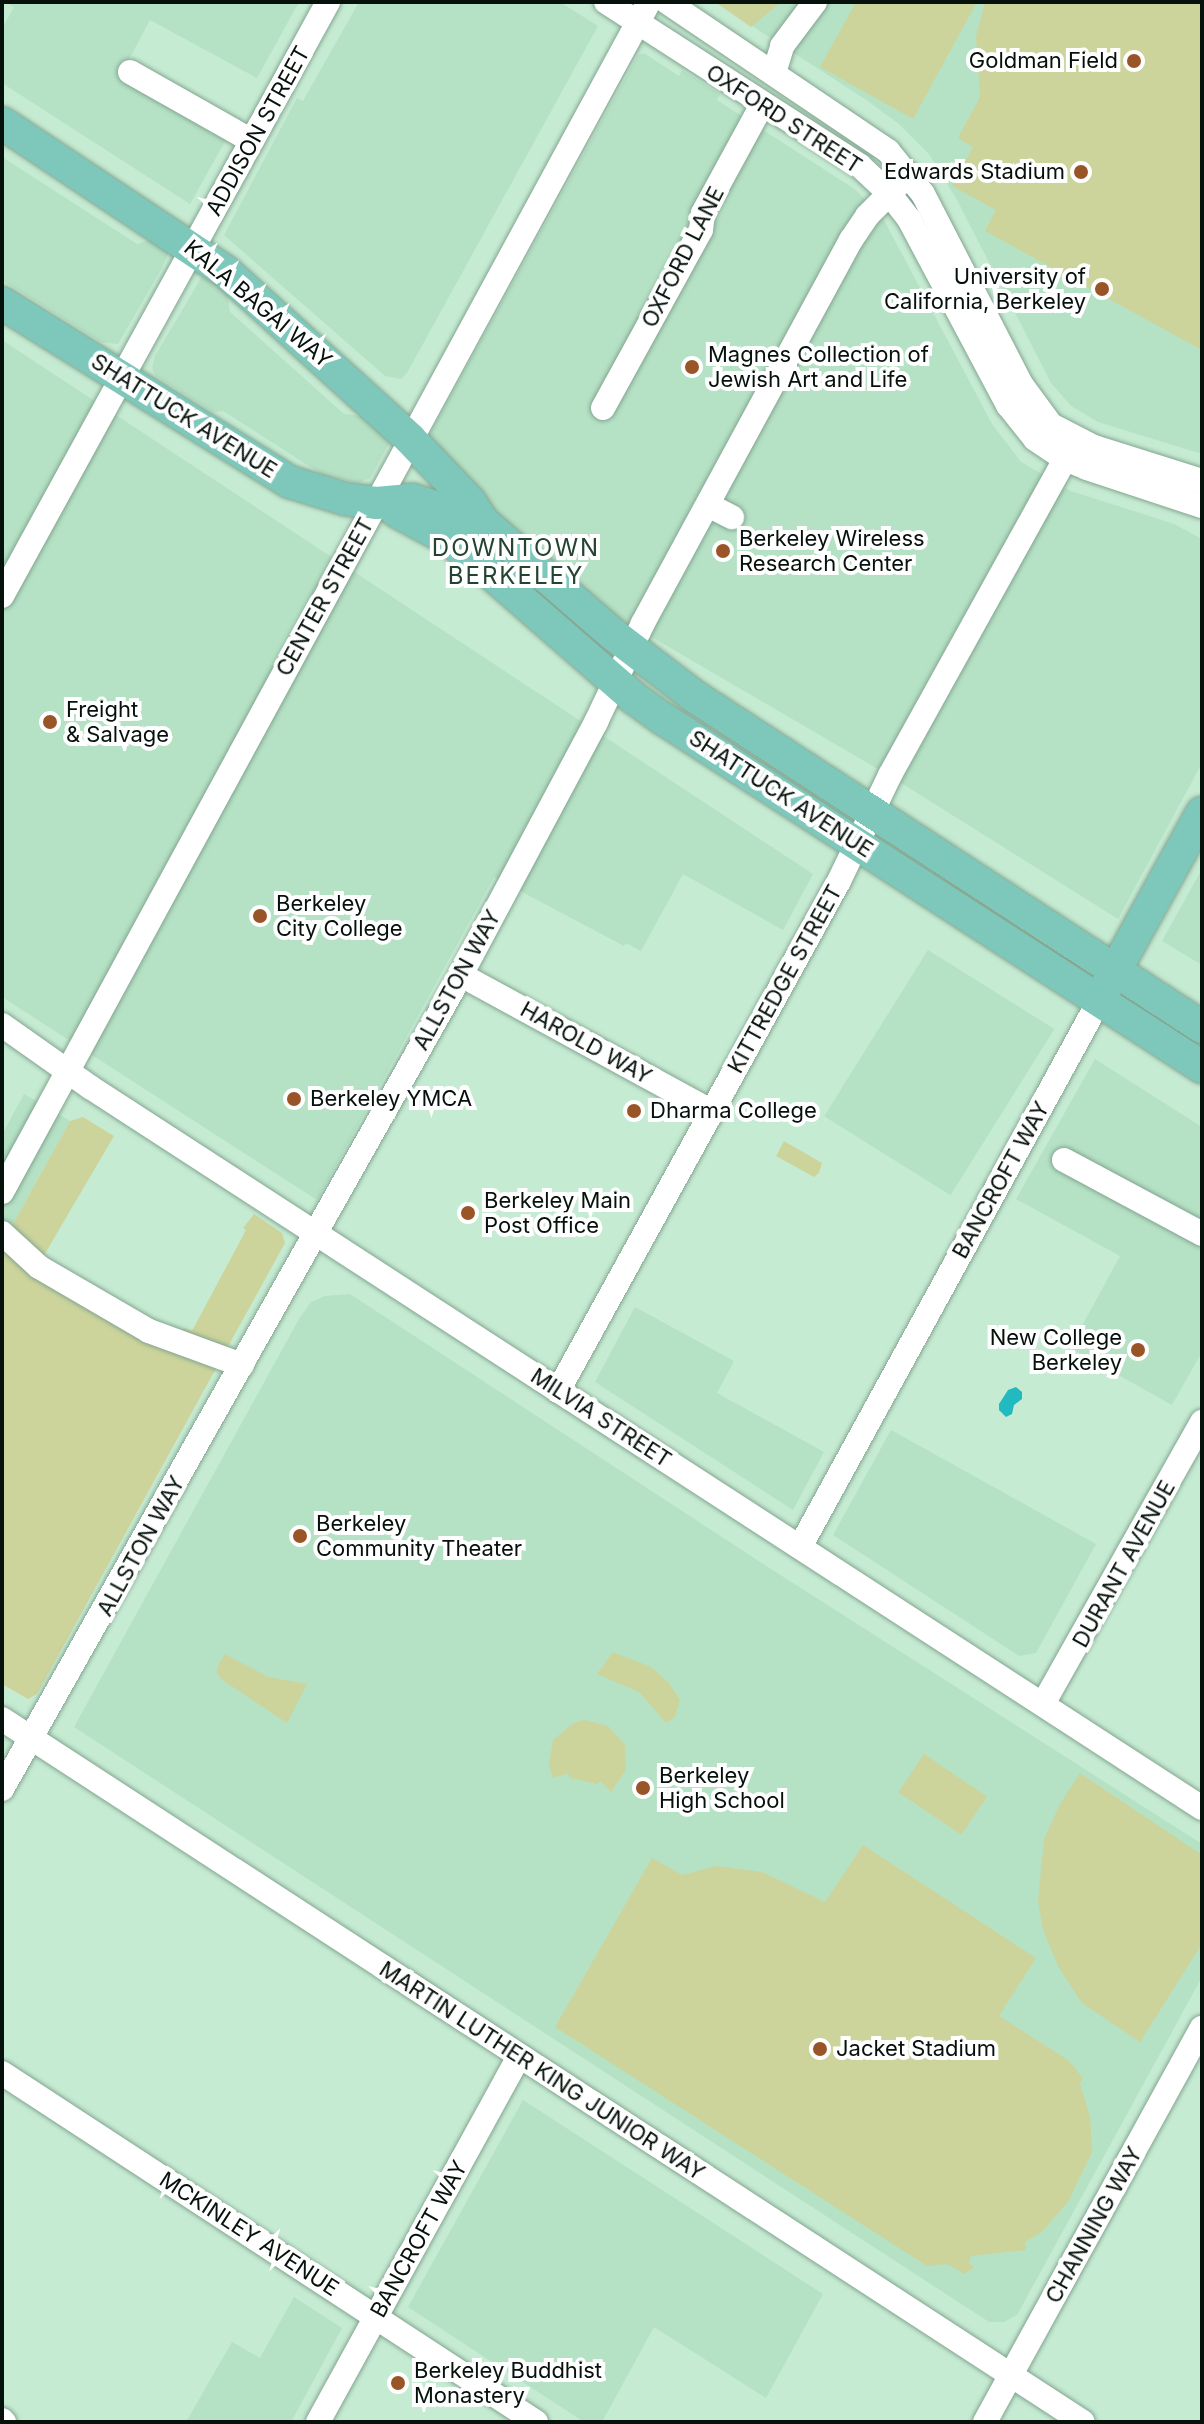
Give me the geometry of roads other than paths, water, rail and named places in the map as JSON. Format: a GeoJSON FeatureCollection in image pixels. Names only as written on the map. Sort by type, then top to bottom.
{"type":"FeatureCollection","features":[{"type":"Feature","properties":{"kind":"main road","name":"KALA BAGAI WAY"},"geometry":{"type":"LineString","coordinates":[[2,123],[194,247],[244,286],[410,439],[470,502],[483,522]]}},
{"type":"Feature","properties":{"kind":"main road","name":"SHATTUCK AVENUE"},"geometry":{"type":"LineString","coordinates":[[2,303],[270,472],[317,493],[376,503],[413,500],[483,522],[631,648],[705,704],[1202,1027]]}},
{"type":"Feature","properties":{"kind":"main road","name":"SHATTUCK AVENUE"},"geometry":{"type":"LineString","coordinates":[[376,503],[448,539],[615,682],[662,718],[1202,1067]]}},
{"type":"Feature","properties":{"kind":"main road","name":"BANCROFT WAY"},"geometry":{"type":"LineString","coordinates":[[1099,1001],[1202,813]]}},
{"type":"Feature","properties":{"kind":"street","name":"ADDISON STREET"},"geometry":{"type":"LineString","coordinates":[[2,596],[328,2]]}},
{"type":"Feature","properties":{"kind":"street","name":"OXFORD STREET"},"geometry":{"type":"LineString","coordinates":[[606,2],[643,12],[762,105],[860,166],[888,192],[909,219],[1021,425],[1071,450]]}},
{"type":"Feature","properties":{"kind":"street","name":"OXFORD STREET"},"geometry":{"type":"LineString","coordinates":[[667,2],[879,142],[909,174],[923,194],[1030,400],[1071,450]]}},
{"type":"Feature","properties":{"kind":"street"},"geometry":{"type":"LineString","coordinates":[[774,73],[782,46],[815,2]]}},
{"type":"Feature","properties":{"kind":"street","name":"CENTER STREET"},"geometry":{"type":"LineString","coordinates":[[2,1192],[643,12]]}},
{"type":"Feature","properties":{"kind":"street"},"geometry":{"type":"LineString","coordinates":[[130,72],[252,141]]}},
{"type":"Feature","properties":{"kind":"street","name":"OXFORD LANE"},"geometry":{"type":"LineString","coordinates":[[603,408],[701,230],[703,213],[762,105]]}},
{"type":"Feature","properties":{"kind":"street","name":"ALLSTON WAY"},"geometry":{"type":"LineString","coordinates":[[2,1789],[461,975],[631,648],[851,240],[888,192],[909,174]]}},
{"type":"Feature","properties":{"kind":"street"},"geometry":{"type":"LineString","coordinates":[[1071,450],[1202,481]]}},
{"type":"Feature","properties":{"kind":"street"},"geometry":{"type":"LineString","coordinates":[[1071,450],[1202,506]]}},
{"type":"Feature","properties":{"kind":"street","name":"KITTREDGE STREET"},"geometry":{"type":"LineString","coordinates":[[558,1391],[1071,450]]}},
{"type":"Feature","properties":{"kind":"street"},"geometry":{"type":"LineString","coordinates":[[708,505],[732,517]]}},
{"type":"Feature","properties":{"kind":"street","name":"HAROLD WAY"},"geometry":{"type":"LineString","coordinates":[[461,975],[712,1112]]}},
{"type":"Feature","properties":{"kind":"street","name":"BANCROFT WAY"},"geometry":{"type":"LineString","coordinates":[[800,1547],[1099,1001]]}},
{"type":"Feature","properties":{"kind":"street","name":"MILVIA STREET"},"geometry":{"type":"LineString","coordinates":[[2,1025],[558,1391],[1202,1808]]}},
{"type":"Feature","properties":{"kind":"street"},"geometry":{"type":"LineString","coordinates":[[1024,1139],[1202,1234]]}},
{"type":"Feature","properties":{"kind":"street"},"geometry":{"type":"LineString","coordinates":[[2,1233],[39,1267],[149,1331],[242,1365]]}},
{"type":"Feature","properties":{"kind":"street","name":"DURANT AVENUE"},"geometry":{"type":"LineString","coordinates":[[1043,1704],[1202,1422]]}},
{"type":"Feature","properties":{"kind":"street","name":"MARTIN LUTHER KING JUNIOR WAY"},"geometry":{"type":"LineString","coordinates":[[2,1719],[1083,2422]]}},
{"type":"Feature","properties":{"kind":"street","name":"CHANNING WAY"},"geometry":{"type":"LineString","coordinates":[[985,2422],[1202,2028]]}},
{"type":"Feature","properties":{"kind":"street","name":"BANCROFT WAY"},"geometry":{"type":"LineString","coordinates":[[318,2422],[519,2056]]}},
{"type":"Feature","properties":{"kind":"street","name":"MCKINLEY AVENUE"},"geometry":{"type":"LineString","coordinates":[[2,2073],[536,2422]]}},
{"type":"Feature","properties":{"kind":"water"},"geometry":{"type":"Polygon","coordinates":[[[1016,1387],[1022,1392],[1022,1399],[1014,1405],[1012,1414],[1006,1417],[999,1410],[999,1404],[1008,1390],[1016,1387]]]}},
{"type":"Feature","properties":{"kind":"place","name":"Goldman Field"},"geometry":{"type":"Point","coordinates":[1134,61]}},
{"type":"Feature","properties":{"kind":"place","name":"Edwards Stadium"},"geometry":{"type":"Point","coordinates":[1081,172]}},
{"type":"Feature","properties":{"kind":"place","name":"University of California, Berkeley"},"geometry":{"type":"Point","coordinates":[1102,289]}},
{"type":"Feature","properties":{"kind":"place","name":"Magnes Collection of Jewish Art and Life"},"geometry":{"type":"Point","coordinates":[692,367]}},
{"type":"Feature","properties":{"kind":"place","name":"Berkeley Wireless Research Center"},"geometry":{"type":"Point","coordinates":[723,551]}},
{"type":"Feature","properties":{"kind":"place","name":"Freight & Salvage"},"geometry":{"type":"Point","coordinates":[50,722]}},
{"type":"Feature","properties":{"kind":"place","name":"Berkeley City College"},"geometry":{"type":"Point","coordinates":[260,916]}},
{"type":"Feature","properties":{"kind":"place","name":"Berkeley YMCA"},"geometry":{"type":"Point","coordinates":[294,1099]}},
{"type":"Feature","properties":{"kind":"place","name":"Dharma College"},"geometry":{"type":"Point","coordinates":[634,1111]}},
{"type":"Feature","properties":{"kind":"place","name":"Berkeley Main Post Office"},"geometry":{"type":"Point","coordinates":[468,1213]}},
{"type":"Feature","properties":{"kind":"place","name":"New College Berkeley"},"geometry":{"type":"Point","coordinates":[1138,1350]}},
{"type":"Feature","properties":{"kind":"place","name":"Berkeley Community Theater"},"geometry":{"type":"Point","coordinates":[300,1536]}},
{"type":"Feature","properties":{"kind":"place","name":"Berkeley High School"},"geometry":{"type":"Point","coordinates":[643,1788]}},
{"type":"Feature","properties":{"kind":"place","name":"Jacket Stadium"},"geometry":{"type":"Point","coordinates":[820,2049]}},
{"type":"Feature","properties":{"kind":"place","name":"Berkeley Buddhist Monastery"},"geometry":{"type":"Point","coordinates":[398,2383]}},
{"type":"Feature","properties":{"kind":"district","name":"DOWNTOWN BERKELEY"},"geometry":{"type":"Point","coordinates":[516,562]}}]}
